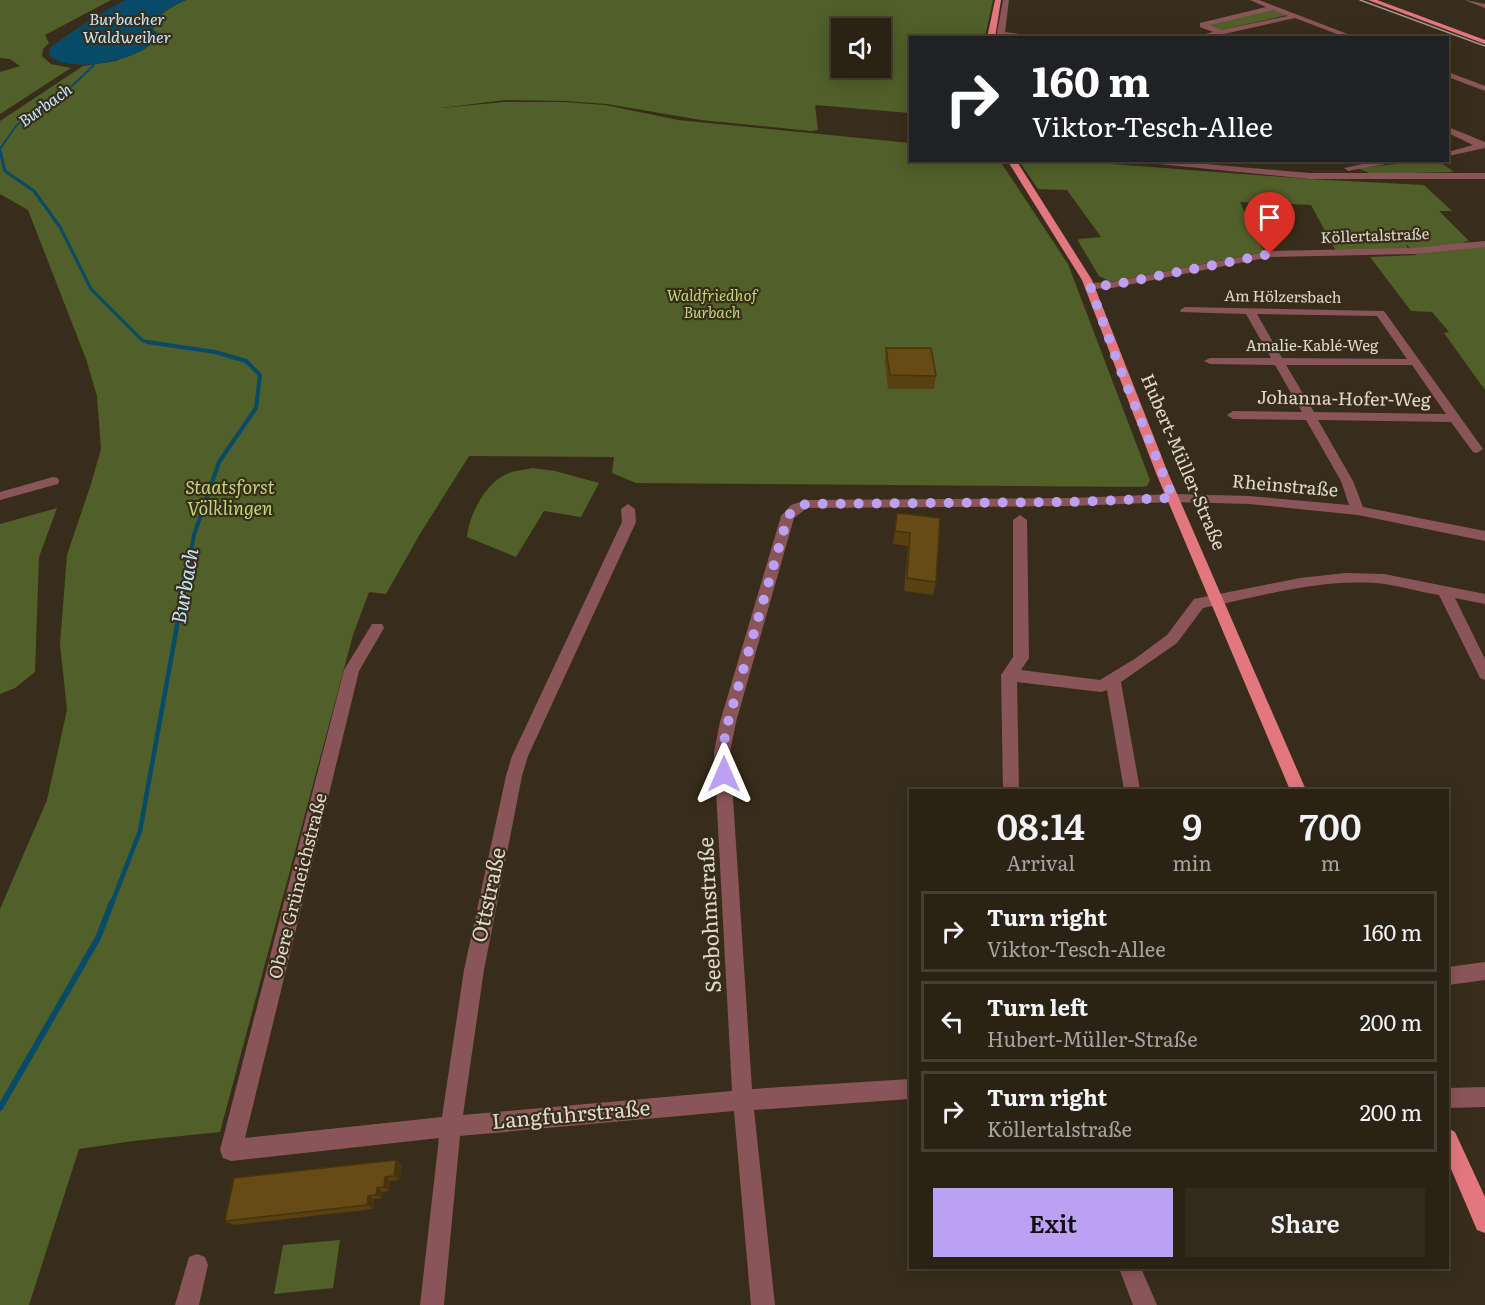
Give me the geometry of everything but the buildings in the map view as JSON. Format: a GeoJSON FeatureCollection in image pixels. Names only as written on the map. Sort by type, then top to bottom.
{"type":"FeatureCollection","features":[{"type":"Feature","properties":{"kind":"main road"},"geometry":{"type":"LineString","coordinates":[[991,36],[998,0]]}},
{"type":"Feature","properties":{"kind":"main road"},"geometry":{"type":"LineString","coordinates":[[1371,0],[1485,41]]}},
{"type":"Feature","properties":{"kind":"main road"},"geometry":{"type":"LineString","coordinates":[[1380,0],[1485,41]]}},
{"type":"Feature","properties":{"kind":"main road","name":"Hubert-Müller-Straße"},"geometry":{"type":"LineString","coordinates":[[1012,162],[1090,286],[1120,369],[1173,498],[1299,789]]}},
{"type":"Feature","properties":{"kind":"main road"},"geometry":{"type":"LineString","coordinates":[[1449,1141],[1485,1222]]}},
{"type":"Feature","properties":{"kind":"street"},"geometry":{"type":"LineString","coordinates":[[1000,36],[1006,0]]}},
{"type":"Feature","properties":{"kind":"street"},"geometry":{"type":"LineString","coordinates":[[1252,0],[1350,36]]}},
{"type":"Feature","properties":{"kind":"street"},"geometry":{"type":"LineString","coordinates":[[1469,0],[1485,6]]}},
{"type":"Feature","properties":{"kind":"street"},"geometry":{"type":"LineString","coordinates":[[1238,36],[1203,25],[1272,8]]}},
{"type":"Feature","properties":{"kind":"street"},"geometry":{"type":"LineString","coordinates":[[1203,36],[1298,15]]}},
{"type":"Feature","properties":{"kind":"street"},"geometry":{"type":"LineString","coordinates":[[1449,74],[1485,89]]}},
{"type":"Feature","properties":{"kind":"street"},"geometry":{"type":"LineString","coordinates":[[1449,130],[1484,146]]}},
{"type":"Feature","properties":{"kind":"street"},"geometry":{"type":"LineString","coordinates":[[1449,154],[1484,146]]}},
{"type":"Feature","properties":{"kind":"street"},"geometry":{"type":"LineString","coordinates":[[1146,162],[1310,176],[1485,176]]}},
{"type":"Feature","properties":{"kind":"street"},"geometry":{"type":"LineString","coordinates":[[1340,162],[1359,177]]}},
{"type":"Feature","properties":{"kind":"street"},"geometry":{"type":"LineString","coordinates":[[1348,168],[1389,162]]}},
{"type":"Feature","properties":{"kind":"street","name":"Köllertalstraße"},"geometry":{"type":"LineString","coordinates":[[1090,286],[1112,285],[1270,254],[1413,251],[1485,244]]}},
{"type":"Feature","properties":{"kind":"street","name":"Am Hölzersbach"},"geometry":{"type":"LineString","coordinates":[[1185,310],[1380,313],[1415,362]]}},
{"type":"Feature","properties":{"kind":"street","name":"Rheinstraße"},"geometry":{"type":"LineString","coordinates":[[1250,311],[1347,481],[1358,510]]}},
{"type":"Feature","properties":{"kind":"street","name":"Amalie-Kablé-Weg"},"geometry":{"type":"LineString","coordinates":[[1210,361],[1415,362]]}},
{"type":"Feature","properties":{"kind":"street"},"geometry":{"type":"LineString","coordinates":[[1415,362],[1477,449]]}},
{"type":"Feature","properties":{"kind":"street","name":"Johanna-Hofer-Weg"},"geometry":{"type":"LineString","coordinates":[[1233,415],[1455,418]]}},
{"type":"Feature","properties":{"kind":"street"},"geometry":{"type":"LineString","coordinates":[[0,496],[53,481]]}},
{"type":"Feature","properties":{"kind":"street","name":"Rheinstraße"},"geometry":{"type":"LineString","coordinates":[[806,504],[1071,502],[1173,498],[1260,500],[1358,510],[1485,536]]}},
{"type":"Feature","properties":{"kind":"street","name":"Seebohmstraße"},"geometry":{"type":"LineString","coordinates":[[763,1305],[742,1099],[722,752],[728,722],[788,516],[796,508],[806,504]]}},
{"type":"Feature","properties":{"kind":"street","name":"Ottstraße"},"geometry":{"type":"LineString","coordinates":[[432,1305],[452,1126],[474,970],[514,776],[520,756],[629,522],[628,509]]}},
{"type":"Feature","properties":{"kind":"street"},"geometry":{"type":"LineString","coordinates":[[1011,789],[1009,675],[1021,658],[1020,520]]}},
{"type":"Feature","properties":{"kind":"street"},"geometry":{"type":"LineString","coordinates":[[1009,675],[1101,686],[1113,680],[1177,634],[1193,606],[1198,603],[1300,583],[1346,578],[1383,579],[1485,599]]}},
{"type":"Feature","properties":{"kind":"street"},"geometry":{"type":"LineString","coordinates":[[1444,591],[1485,674]]}},
{"type":"Feature","properties":{"kind":"street","name":"Obere Grüneichstraße"},"geometry":{"type":"LineString","coordinates":[[231,1150],[352,670],[377,628]]}},
{"type":"Feature","properties":{"kind":"street"},"geometry":{"type":"LineString","coordinates":[[1113,680],[1132,789]]}},
{"type":"Feature","properties":{"kind":"street"},"geometry":{"type":"LineString","coordinates":[[1449,976],[1485,971]]}},
{"type":"Feature","properties":{"kind":"street","name":"Langfuhrstraße"},"geometry":{"type":"LineString","coordinates":[[231,1150],[452,1126],[742,1099],[909,1089]]}},
{"type":"Feature","properties":{"kind":"street"},"geometry":{"type":"LineString","coordinates":[[1449,1098],[1485,1097]]}},
{"type":"Feature","properties":{"kind":"street"},"geometry":{"type":"LineString","coordinates":[[187,1305],[197,1265]]}},
{"type":"Feature","properties":{"kind":"street"},"geometry":{"type":"LineString","coordinates":[[1130,1269],[1145,1305]]}},
{"type":"Feature","properties":{"kind":"green space"},"geometry":{"type":"Polygon","coordinates":[[[0,0],[111,0],[45,35],[49,43],[43,49],[42,56],[51,64],[71,68],[0,114],[0,72],[20,66],[10,59],[0,58],[0,0]]]}},
{"type":"Feature","properties":{"kind":"green space"},"geometry":{"type":"Polygon","coordinates":[[[186,0],[993,0],[985,36],[909,36],[909,113],[815,105],[818,130],[811,131],[701,120],[607,104],[565,101],[505,100],[441,108],[504,102],[605,105],[678,120],[909,143],[909,162],[1001,162],[1068,264],[1150,480],[1147,486],[1141,487],[636,483],[612,473],[614,457],[469,456],[386,594],[369,592],[353,635],[220,1132],[79,1149],[29,1305],[0,1305],[0,909],[47,800],[67,710],[60,644],[67,555],[101,449],[97,396],[86,359],[28,210],[0,194],[0,121],[83,66],[116,61],[147,47],[153,29],[163,13],[186,0]]]}},
{"type":"Feature","properties":{"kind":"green space"},"geometry":{"type":"Polygon","coordinates":[[[1269,8],[1287,15],[1217,31],[1203,25],[1269,8]]]}},
{"type":"Feature","properties":{"kind":"green space"},"geometry":{"type":"Polygon","coordinates":[[[1020,162],[1086,162],[1308,179],[1424,185],[1452,211],[1439,211],[1469,241],[1462,242],[1485,244],[1485,390],[1444,333],[1449,332],[1432,312],[1411,311],[1370,257],[1416,255],[1406,244],[1408,249],[1336,251],[1311,205],[1240,202],[1264,252],[1111,282],[1099,276],[1078,241],[1101,237],[1067,190],[1038,189],[1020,162]]]}},
{"type":"Feature","properties":{"kind":"green space"},"geometry":{"type":"Polygon","coordinates":[[[1440,162],[1454,172],[1372,174],[1357,168],[1440,162]]]}},
{"type":"Feature","properties":{"kind":"green space"},"geometry":{"type":"Polygon","coordinates":[[[532,468],[555,471],[599,483],[581,517],[544,511],[516,557],[467,537],[475,509],[493,483],[509,473],[532,468]]]}},
{"type":"Feature","properties":{"kind":"green space"},"geometry":{"type":"Polygon","coordinates":[[[57,508],[39,557],[35,672],[15,688],[0,694],[0,524],[57,508]]]}},
{"type":"Feature","properties":{"kind":"green space"},"geometry":{"type":"Polygon","coordinates":[[[340,1240],[333,1288],[274,1294],[283,1245],[340,1240]]]}},
{"type":"Feature","properties":{"kind":"water","name":"Burbacher Waldweiher"},"geometry":{"type":"Polygon","coordinates":[[[126,0],[186,0],[170,8],[157,19],[153,29],[159,34],[152,43],[125,58],[108,62],[73,64],[59,61],[49,55],[50,48],[68,35],[96,16],[126,0]]]}},
{"type":"Feature","properties":{"kind":"waterway","name":"Burbach"},"geometry":{"type":"LineString","coordinates":[[0,149],[16,126],[35,110],[72,86],[94,65]]}},
{"type":"Feature","properties":{"kind":"waterway","name":"Burbach"},"geometry":{"type":"LineString","coordinates":[[0,151],[5,171],[34,191],[60,227],[91,289],[143,341],[157,343]]}},
{"type":"Feature","properties":{"kind":"waterway","name":"Burbach"},"geometry":{"type":"LineString","coordinates":[[147,342],[215,352],[246,361],[260,375],[256,408],[219,462],[194,535],[184,589]]}},
{"type":"Feature","properties":{"kind":"waterway","name":"Burbach"},"geometry":{"type":"LineString","coordinates":[[112,903],[140,831],[184,587]]}},
{"type":"Feature","properties":{"kind":"waterway","name":"Burbach"},"geometry":{"type":"LineString","coordinates":[[0,1108],[98,938],[112,902]]}},
{"type":"Feature","properties":{"kind":"tram line"},"geometry":{"type":"LineString","coordinates":[[1360,0],[1485,46]]}},
{"type":"Feature","properties":{"kind":"route"},"geometry":{"type":"LineString","coordinates":[[724,774],[722,752],[728,722],[788,516],[796,508],[806,504],[1071,502],[1173,498],[1120,369],[1090,286],[1112,285],[1270,254]]}},
{"type":"Feature","properties":{"kind":"park label","name":"Waldfriedhof Burbach"},"geometry":{"type":"Point","coordinates":[712,304]}},
{"type":"Feature","properties":{"kind":"park label","name":"Staatsforst Völklingen"},"geometry":{"type":"Point","coordinates":[230,498]}}]}
